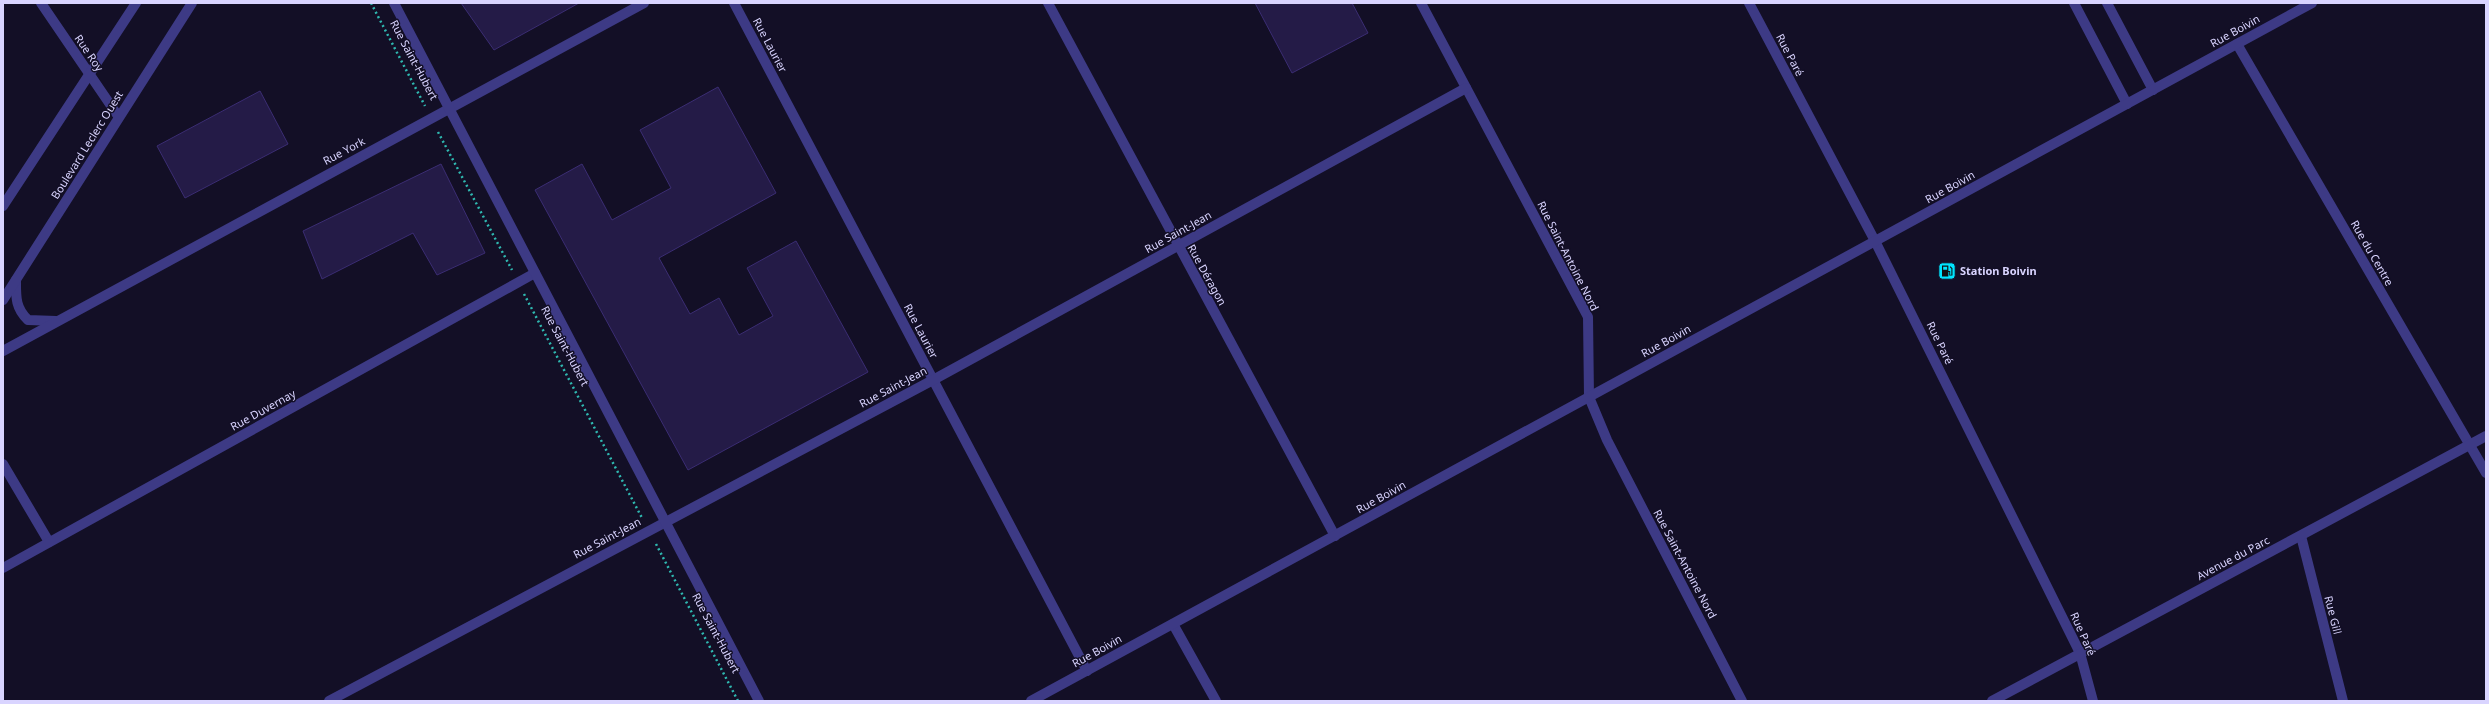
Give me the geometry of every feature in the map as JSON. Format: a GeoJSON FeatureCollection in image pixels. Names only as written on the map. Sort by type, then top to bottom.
{"type":"FeatureCollection","features":[{"type":"Feature","properties":{"kind":"street","name":"Rue Roy"},"geometry":{"type":"LineString","coordinates":[[41,3],[118,116]]}},
{"type":"Feature","properties":{"kind":"street"},"geometry":{"type":"LineString","coordinates":[[3,206],[136,3]]}},
{"type":"Feature","properties":{"kind":"street","name":"Boulevard Leclerc Ouest"},"geometry":{"type":"LineString","coordinates":[[3,300],[118,116],[192,3]]}},
{"type":"Feature","properties":{"kind":"street","name":"Rue Saint-Hubert"},"geometry":{"type":"LineString","coordinates":[[394,3],[759,701]]}},
{"type":"Feature","properties":{"kind":"street","name":"Rue York"},"geometry":{"type":"LineString","coordinates":[[3,350],[644,3]]}},
{"type":"Feature","properties":{"kind":"street","name":"Rue Laurier"},"geometry":{"type":"LineString","coordinates":[[734,3],[1086,671]]}},
{"type":"Feature","properties":{"kind":"street","name":"Rue Déragon"},"geometry":{"type":"LineString","coordinates":[[1048,3],[1177,246],[1335,536]]}},
{"type":"Feature","properties":{"kind":"street","name":"Rue Saint-Antoine Nord"},"geometry":{"type":"LineString","coordinates":[[1421,3],[1588,317],[1589,397],[1607,440],[1742,701]]}},
{"type":"Feature","properties":{"kind":"street","name":"Rue Paré"},"geometry":{"type":"LineString","coordinates":[[1749,3],[1876,241],[2080,653],[2093,701]]}},
{"type":"Feature","properties":{"kind":"street"},"geometry":{"type":"LineString","coordinates":[[2074,3],[2127,104]]}},
{"type":"Feature","properties":{"kind":"street"},"geometry":{"type":"LineString","coordinates":[[2107,3],[2153,90]]}},
{"type":"Feature","properties":{"kind":"street","name":"Rue Boivin"},"geometry":{"type":"LineString","coordinates":[[1031,701],[2312,3]]}},
{"type":"Feature","properties":{"kind":"street","name":"Rue du Centre"},"geometry":{"type":"LineString","coordinates":[[2237,44],[2486,473]]}},
{"type":"Feature","properties":{"kind":"street","name":"Rue Saint-Jean"},"geometry":{"type":"LineString","coordinates":[[329,701],[648,529],[933,380],[1466,88]]}},
{"type":"Feature","properties":{"kind":"street","name":"Rue Duvernay"},"geometry":{"type":"LineString","coordinates":[[3,568],[535,273]]}},
{"type":"Feature","properties":{"kind":"street"},"geometry":{"type":"LineString","coordinates":[[16,280],[16,299],[20,312],[28,320],[56,321]]}},
{"type":"Feature","properties":{"kind":"street","name":"Avenue du Parc"},"geometry":{"type":"LineString","coordinates":[[1992,701],[2486,436]]}},
{"type":"Feature","properties":{"kind":"street"},"geometry":{"type":"LineString","coordinates":[[3,464],[50,542]]}},
{"type":"Feature","properties":{"kind":"street","name":"Rue Gill"},"geometry":{"type":"LineString","coordinates":[[2301,536],[2343,701]]}},
{"type":"Feature","properties":{"kind":"street"},"geometry":{"type":"LineString","coordinates":[[1173,624],[1216,701]]}},
{"type":"Feature","properties":{"kind":"path","name":"Rue Saint-Hubert"},"geometry":{"type":"LineString","coordinates":[[371,3],[738,701]]}},
{"type":"Feature","properties":{"kind":"building"},"geometry":{"type":"Polygon","coordinates":[[[461,3],[579,3],[494,50],[461,3]]]}},
{"type":"Feature","properties":{"kind":"building"},"geometry":{"type":"Polygon","coordinates":[[[1255,3],[1352,3],[1368,33],[1292,73],[1255,3]]]}},
{"type":"Feature","properties":{"kind":"building"},"geometry":{"type":"Polygon","coordinates":[[[718,87],[776,193],[659,258],[690,314],[719,298],[739,335],[773,316],[747,268],[796,241],[868,372],[688,470],[535,190],[582,164],[612,220],[671,188],[640,130],[718,87]]]}},
{"type":"Feature","properties":{"kind":"building"},"geometry":{"type":"Polygon","coordinates":[[[260,91],[288,144],[185,198],[157,146],[260,91]]]}},
{"type":"Feature","properties":{"kind":"building"},"geometry":{"type":"Polygon","coordinates":[[[441,164],[485,253],[437,275],[413,233],[322,279],[303,231],[441,164]]]}},
{"type":"Feature","properties":{"kind":"place","name":"Station Boivin"},"geometry":{"type":"Point","coordinates":[1947,271]}}]}
